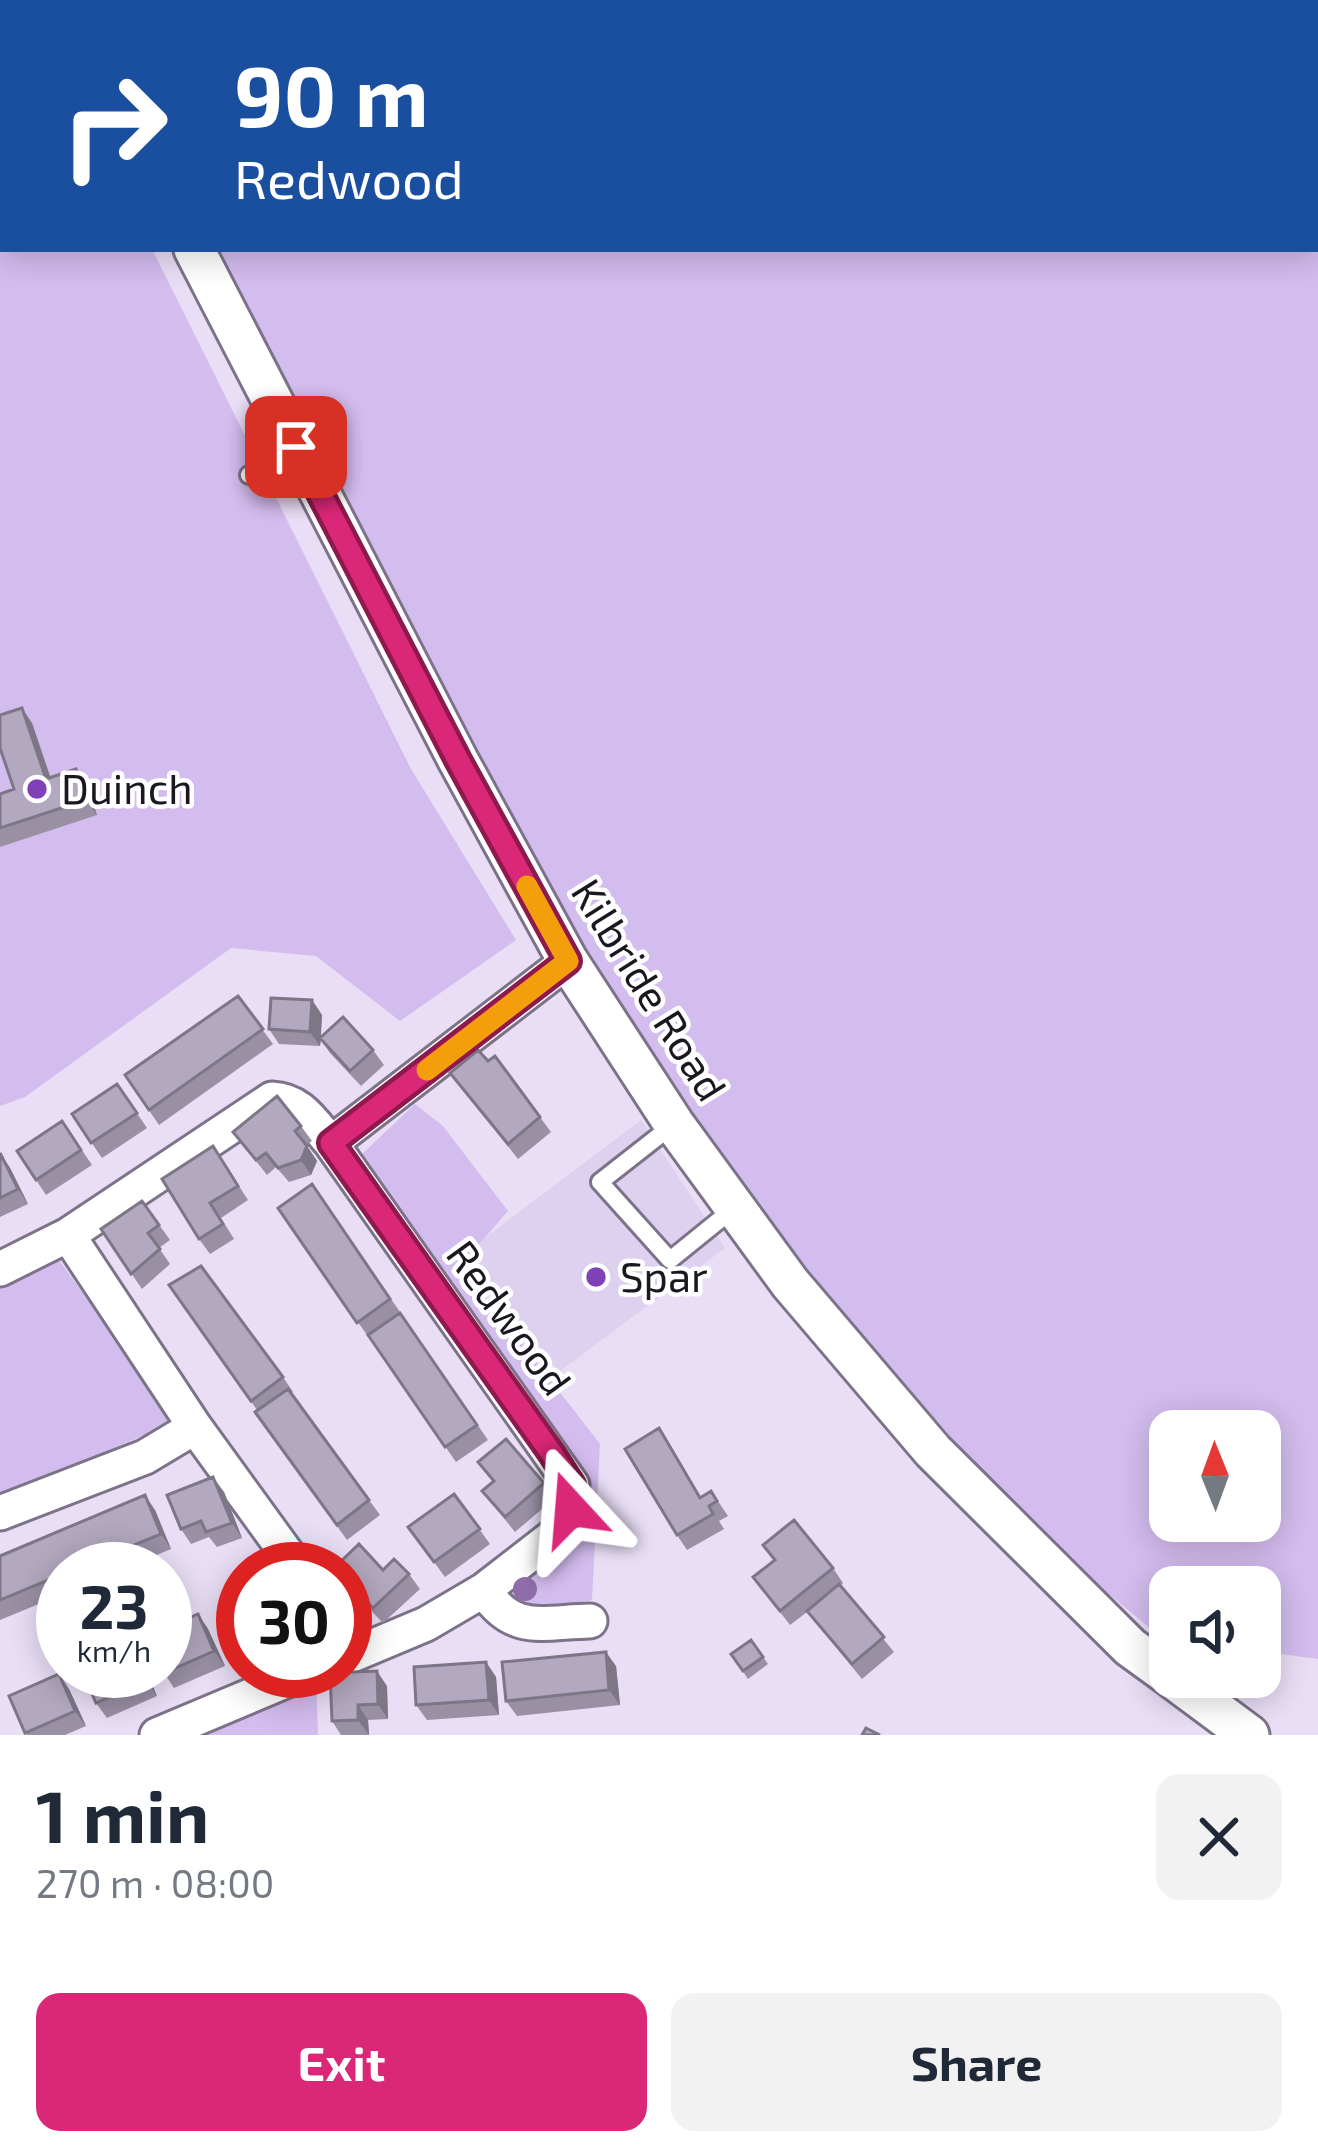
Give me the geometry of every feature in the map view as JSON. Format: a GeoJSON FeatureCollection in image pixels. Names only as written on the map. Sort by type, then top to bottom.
{"type":"FeatureCollection","features":[{"type":"Feature","properties":{"kind":"street","name":"Kilbride Road"},"geometry":{"type":"LineString","coordinates":[[196,252],[458,760],[568,961],[674,1124],[733,1209],[843,1350],[933,1451],[1149,1661]]}},
{"type":"Feature","properties":{"kind":"street"},"geometry":{"type":"LineString","coordinates":[[331,1143],[568,961]]}},
{"type":"Feature","properties":{"kind":"street","name":"Redwood"},"geometry":{"type":"LineString","coordinates":[[0,1269],[68,1235],[272,1099],[291,1100],[331,1143],[572,1485],[564,1528],[484,1590],[426,1624],[372,1643]]}},
{"type":"Feature","properties":{"kind":"street"},"geometry":{"type":"LineString","coordinates":[[68,1235],[195,1427],[278,1542]]}},
{"type":"Feature","properties":{"kind":"street"},"geometry":{"type":"LineString","coordinates":[[0,1513],[145,1457],[195,1427]]}},
{"type":"Feature","properties":{"kind":"street"},"geometry":{"type":"LineString","coordinates":[[484,1590],[499,1613],[522,1623],[590,1621]]}},
{"type":"Feature","properties":{"kind":"street"},"geometry":{"type":"LineString","coordinates":[[157,1735],[245,1698]]}},
{"type":"Feature","properties":{"kind":"street","name":"Kilbride Road"},"geometry":{"type":"LineString","coordinates":[[1200,1698],[1250,1735]]}},
{"type":"Feature","properties":{"kind":"lane"},"geometry":{"type":"LineString","coordinates":[[249,475],[296,447]]}},
{"type":"Feature","properties":{"kind":"lane"},"geometry":{"type":"LineString","coordinates":[[674,1124],[600,1182],[670,1260],[733,1209]]}},
{"type":"Feature","properties":{"kind":"shaded area"},"geometry":{"type":"Polygon","coordinates":[[[0,252],[153,252],[411,769],[516,940],[400,1021],[316,956],[231,948],[25,1097],[0,1106],[0,252]]]}},
{"type":"Feature","properties":{"kind":"shaded area"},"geometry":{"type":"Polygon","coordinates":[[[216,252],[1318,252],[1318,1659],[1281,1654],[1281,1566],[1149,1566],[1149,1627],[1034,1532],[831,1300],[687,1115],[584,950],[466,742],[216,252]]]}},
{"type":"Feature","properties":{"kind":"shaded area"},"geometry":{"type":"Polygon","coordinates":[[[415,1104],[443,1126],[508,1211],[461,1265],[600,1444],[592,1600],[530,1607],[519,1604],[506,1587],[579,1512],[360,1156],[415,1104]]]}},
{"type":"Feature","properties":{"kind":"shaded area"},"geometry":{"type":"Polygon","coordinates":[[[641,1120],[725,1248],[559,1372],[466,1252],[641,1120]]]}},
{"type":"Feature","properties":{"kind":"shaded area"},"geometry":{"type":"Polygon","coordinates":[[[59,1260],[171,1415],[163,1427],[0,1497],[0,1285],[59,1260]]]}},
{"type":"Feature","properties":{"kind":"shaded area"},"geometry":{"type":"Polygon","coordinates":[[[266,1698],[317,1698],[318,1735],[178,1735],[266,1698]]]}},
{"type":"Feature","properties":{"kind":"building","name":"Duinch"},"geometry":{"type":"Polygon","coordinates":[[[22,708],[46,779],[76,769],[86,800],[0,828],[0,794],[14,789],[0,748],[0,715],[22,708]]]}},
{"type":"Feature","properties":{"kind":"building"},"geometry":{"type":"Polygon","coordinates":[[[238,996],[263,1029],[149,1110],[125,1075],[238,996]]]}},
{"type":"Feature","properties":{"kind":"building"},"geometry":{"type":"Polygon","coordinates":[[[271,998],[312,1000],[310,1032],[269,1029],[271,998]]]}},
{"type":"Feature","properties":{"kind":"building"},"geometry":{"type":"Polygon","coordinates":[[[343,1017],[373,1050],[350,1071],[320,1038],[343,1017]]]}},
{"type":"Feature","properties":{"kind":"building"},"geometry":{"type":"Polygon","coordinates":[[[478,1050],[488,1061],[495,1056],[540,1117],[508,1144],[450,1073],[478,1050]]]}},
{"type":"Feature","properties":{"kind":"building"},"geometry":{"type":"Polygon","coordinates":[[[117,1084],[137,1113],[91,1143],[72,1114],[117,1084]]]}},
{"type":"Feature","properties":{"kind":"building"},"geometry":{"type":"Polygon","coordinates":[[[277,1096],[301,1126],[295,1131],[307,1146],[301,1160],[278,1168],[266,1153],[256,1160],[233,1132],[277,1096]]]}},
{"type":"Feature","properties":{"kind":"building"},"geometry":{"type":"Polygon","coordinates":[[[62,1121],[81,1150],[36,1180],[17,1151],[62,1121]]]}},
{"type":"Feature","properties":{"kind":"building"},"geometry":{"type":"Polygon","coordinates":[[[213,1146],[238,1186],[210,1203],[223,1224],[199,1239],[162,1179],[213,1146]]]}},
{"type":"Feature","properties":{"kind":"building"},"geometry":{"type":"Polygon","coordinates":[[[0,1153],[18,1189],[0,1198],[0,1153]]]}},
{"type":"Feature","properties":{"kind":"building"},"geometry":{"type":"Polygon","coordinates":[[[312,1184],[390,1299],[357,1323],[278,1208],[312,1184]]]}},
{"type":"Feature","properties":{"kind":"building"},"geometry":{"type":"Polygon","coordinates":[[[142,1201],[159,1225],[148,1233],[160,1249],[131,1274],[101,1229],[142,1201]]]}},
{"type":"Feature","properties":{"kind":"building"},"geometry":{"type":"Polygon","coordinates":[[[201,1266],[283,1377],[251,1401],[169,1285],[201,1266]]]}},
{"type":"Feature","properties":{"kind":"building"},"geometry":{"type":"Polygon","coordinates":[[[400,1313],[477,1425],[445,1447],[368,1335],[400,1313]]]}},
{"type":"Feature","properties":{"kind":"building"},"geometry":{"type":"Polygon","coordinates":[[[288,1389],[369,1500],[337,1525],[255,1412],[288,1389]]]}},
{"type":"Feature","properties":{"kind":"building"},"geometry":{"type":"Polygon","coordinates":[[[659,1428],[700,1498],[711,1491],[717,1501],[709,1506],[713,1514],[677,1535],[625,1449],[659,1428]]]}},
{"type":"Feature","properties":{"kind":"building"},"geometry":{"type":"Polygon","coordinates":[[[506,1439],[544,1483],[505,1517],[482,1491],[494,1481],[478,1462],[506,1439]]]}},
{"type":"Feature","properties":{"kind":"building"},"geometry":{"type":"Polygon","coordinates":[[[213,1477],[232,1523],[206,1532],[201,1521],[181,1529],[167,1495],[213,1477]]]}},
{"type":"Feature","properties":{"kind":"building"},"geometry":{"type":"Polygon","coordinates":[[[454,1494],[480,1529],[434,1562],[408,1527],[454,1494]]]}},
{"type":"Feature","properties":{"kind":"building"},"geometry":{"type":"Polygon","coordinates":[[[145,1495],[161,1534],[142,1542],[36,1542],[36,1585],[0,1600],[0,1556],[145,1495]]]}},
{"type":"Feature","properties":{"kind":"building"},"geometry":{"type":"Polygon","coordinates":[[[794,1520],[833,1568],[780,1611],[753,1577],[775,1560],[763,1545],[794,1520]]]}},
{"type":"Feature","properties":{"kind":"building"},"geometry":{"type":"Polygon","coordinates":[[[372,1558],[383,1570],[394,1559],[409,1574],[373,1608],[372,1558]]]}},
{"type":"Feature","properties":{"kind":"building"},"geometry":{"type":"Polygon","coordinates":[[[839,1584],[884,1637],[852,1664],[807,1611],[839,1584]]]}},
{"type":"Feature","properties":{"kind":"building"},"geometry":{"type":"Polygon","coordinates":[[[198,1614],[214,1651],[192,1661],[192,1617],[198,1614]]]}},
{"type":"Feature","properties":{"kind":"building"},"geometry":{"type":"Polygon","coordinates":[[[751,1640],[763,1657],[743,1671],[731,1654],[751,1640]]]}},
{"type":"Feature","properties":{"kind":"building"},"geometry":{"type":"Polygon","coordinates":[[[606,1652],[609,1690],[506,1701],[502,1662],[606,1652]]]}},
{"type":"Feature","properties":{"kind":"building"},"geometry":{"type":"Polygon","coordinates":[[[486,1662],[489,1700],[416,1705],[414,1667],[486,1662]]]}},
{"type":"Feature","properties":{"kind":"building"},"geometry":{"type":"Polygon","coordinates":[[[372,1671],[377,1671],[378,1704],[358,1705],[358,1720],[332,1721],[331,1698],[372,1698],[372,1671]]]}},
{"type":"Feature","properties":{"kind":"building"},"geometry":{"type":"Polygon","coordinates":[[[36,1684],[36,1698],[69,1698],[75,1711],[25,1733],[9,1696],[36,1684]]]}},
{"type":"Feature","properties":{"kind":"slow traffic"},"geometry":{"type":"LineString","coordinates":[[427,1070],[568,961],[527,886]]}},
{"type":"Feature","properties":{"kind":"place","name":"Duinch"},"geometry":{"type":"Point","coordinates":[37,789]}},
{"type":"Feature","properties":{"kind":"place","name":"Spar"},"geometry":{"type":"Point","coordinates":[596,1277]}},
{"type":"Feature","properties":{"kind":"route"},"geometry":{"type":"LineString","coordinates":[[296,447],[568,961],[331,1143],[552,1454],[572,1485],[571,1509]]}}]}
